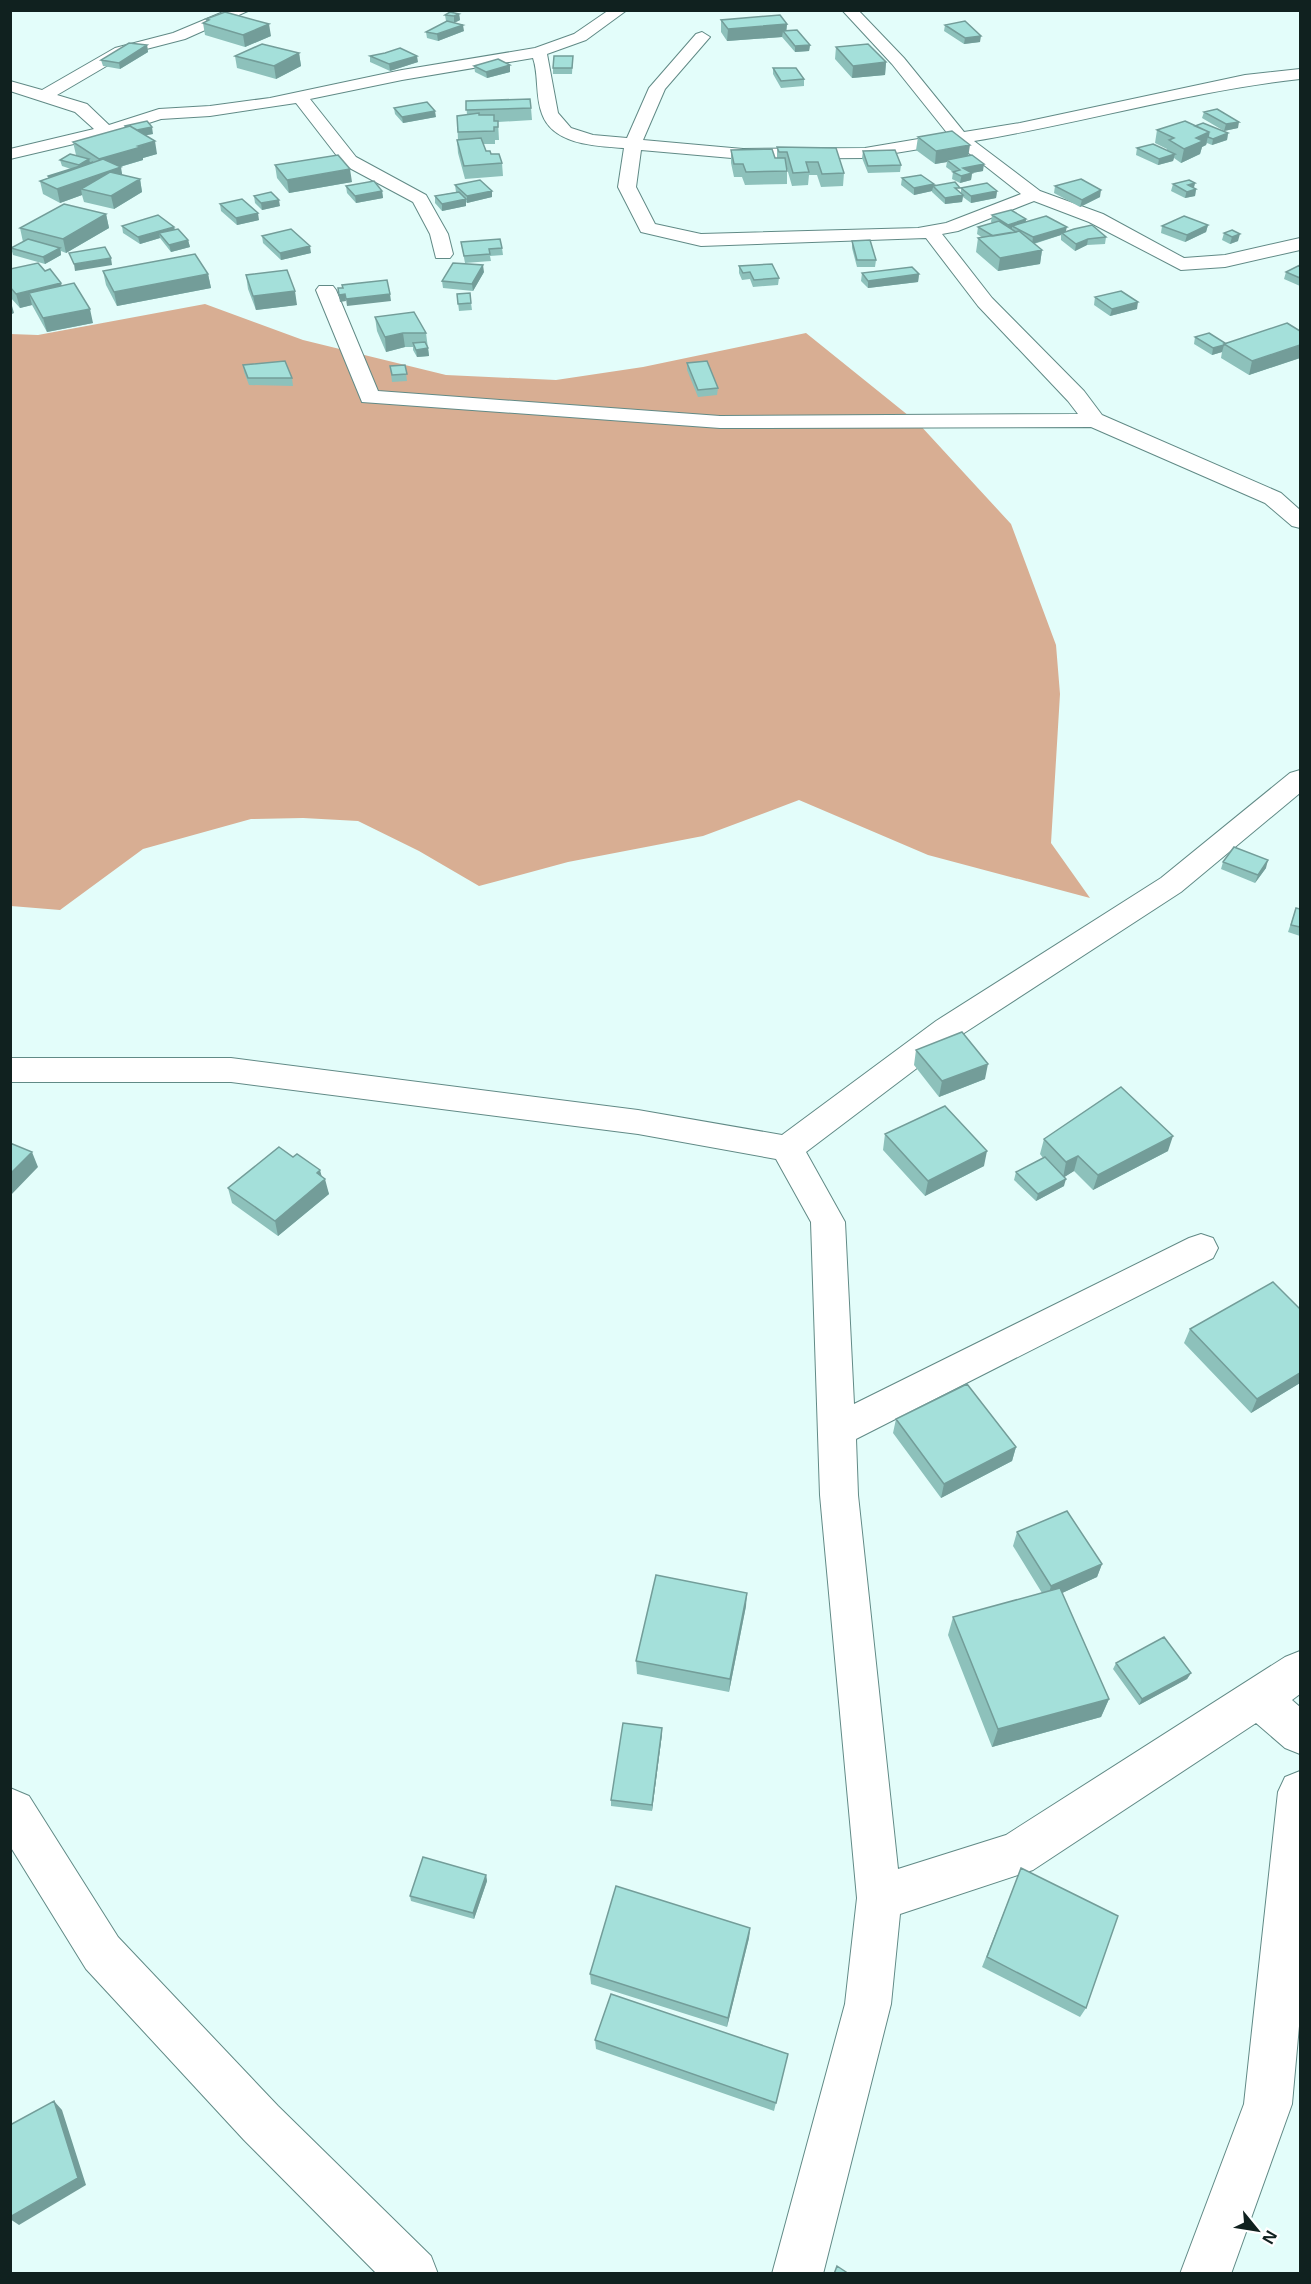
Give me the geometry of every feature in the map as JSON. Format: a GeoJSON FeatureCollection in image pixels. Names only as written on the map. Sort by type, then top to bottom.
{"type":"FeatureCollection","features":[{"type":"Feature","properties":{"kind":"street"},"geometry":{"type":"LineString","coordinates":[[44,96],[121,51],[179,36],[243,10]]}},
{"type":"Feature","properties":{"kind":"street"},"geometry":{"type":"LineString","coordinates":[[10,154],[106,131],[159,114],[210,111],[300,97],[431,69],[538,52],[580,37],[620,10]]}},
{"type":"Feature","properties":{"kind":"street"},"geometry":{"type":"LineString","coordinates":[[849,10],[898,61],[960,138],[1034,195],[1096,218],[1181,264],[1225,261],[1300,244]]}},
{"type":"Feature","properties":{"kind":"street"},"geometry":{"type":"LineString","coordinates":[[702,37],[657,88],[633,144],[627,187],[648,228],[701,240],[918,234],[951,227],[1034,195]]}},
{"type":"Feature","properties":{"kind":"street"},"geometry":{"type":"LineString","coordinates":[[538,52],[542,61],[550,114],[565,132],[591,140],[743,154],[865,153],[960,138],[1159,100],[1245,80],[1300,74]]}},
{"type":"Feature","properties":{"kind":"street"},"geometry":{"type":"LineString","coordinates":[[10,86],[81,108],[106,131]]}},
{"type":"Feature","properties":{"kind":"street"},"geometry":{"type":"LineString","coordinates":[[300,97],[350,162],[420,199],[439,234],[443,254]]}},
{"type":"Feature","properties":{"kind":"street"},"geometry":{"type":"LineString","coordinates":[[930,231],[985,302],[1076,396],[1095,420]]}},
{"type":"Feature","properties":{"kind":"street"},"geometry":{"type":"LineString","coordinates":[[326,290],[370,397],[720,422],[1095,420],[1273,498],[1300,521]]}},
{"type":"Feature","properties":{"kind":"street"},"geometry":{"type":"LineString","coordinates":[[10,1070],[231,1070],[638,1122],[787,1148],[947,1029],[1171,885],[1300,779]]}},
{"type":"Feature","properties":{"kind":"street"},"geometry":{"type":"LineString","coordinates":[[787,1148],[828,1222],[839,1495],[879,1898],[868,2004],[797,2274]]}},
{"type":"Feature","properties":{"kind":"street"},"geometry":{"type":"LineString","coordinates":[[837,1430],[1201,1248]]}},
{"type":"Feature","properties":{"kind":"street"},"geometry":{"type":"LineString","coordinates":[[879,1898],[1017,1854],[1300,1671]]}},
{"type":"Feature","properties":{"kind":"street"},"geometry":{"type":"LineString","coordinates":[[1258,1698],[1300,1734]]}},
{"type":"Feature","properties":{"kind":"street"},"geometry":{"type":"LineString","coordinates":[[1205,2274],[1268,2104],[1300,1792]]}},
{"type":"Feature","properties":{"kind":"street"},"geometry":{"type":"LineString","coordinates":[[10,1810],[14,1811],[102,1953],[261,2123],[413,2274]]}},
{"type":"Feature","properties":{"kind":"shaded area"},"geometry":{"type":"Polygon","coordinates":[[[205,304],[303,340],[446,375],[556,380],[643,367],[806,333],[919,424],[1011,524],[1056,645],[1060,694],[1051,843],[1090,898],[928,855],[799,800],[703,836],[568,862],[479,886],[419,851],[358,821],[303,818],[251,819],[143,849],[60,910],[11,906],[10,334],[38,335],[205,304]]]}},
{"type":"Feature","properties":{"kind":"building"},"geometry":{"type":"Polygon","coordinates":[[[225,12],[269,24],[243,35],[203,23],[209,20],[206,19],[225,12]]]}},
{"type":"Feature","properties":{"kind":"building"},"geometry":{"type":"Polygon","coordinates":[[[450,12],[459,14],[445,15],[450,12]]]}},
{"type":"Feature","properties":{"kind":"building"},"geometry":{"type":"Polygon","coordinates":[[[780,15],[787,24],[728,29],[721,20],[780,15]]]}},
{"type":"Feature","properties":{"kind":"building"},"geometry":{"type":"Polygon","coordinates":[[[447,21],[463,25],[437,34],[426,32],[447,21]]]}},
{"type":"Feature","properties":{"kind":"building"},"geometry":{"type":"Polygon","coordinates":[[[965,21],[981,36],[965,38],[945,25],[965,21]]]}},
{"type":"Feature","properties":{"kind":"building"},"geometry":{"type":"Polygon","coordinates":[[[797,30],[810,45],[795,46],[783,31],[797,30]]]}},
{"type":"Feature","properties":{"kind":"building"},"geometry":{"type":"Polygon","coordinates":[[[129,43],[147,45],[119,63],[101,60],[129,43]]]}},
{"type":"Feature","properties":{"kind":"building"},"geometry":{"type":"Polygon","coordinates":[[[262,44],[299,53],[274,66],[235,56],[262,44]]]}},
{"type":"Feature","properties":{"kind":"building"},"geometry":{"type":"Polygon","coordinates":[[[868,44],[886,62],[853,66],[836,47],[868,44]]]}},
{"type":"Feature","properties":{"kind":"building"},"geometry":{"type":"Polygon","coordinates":[[[400,48],[417,56],[389,64],[370,56],[385,53],[400,48]]]}},
{"type":"Feature","properties":{"kind":"building"},"geometry":{"type":"Polygon","coordinates":[[[554,56],[573,56],[572,68],[553,68],[554,56]]]}},
{"type":"Feature","properties":{"kind":"building"},"geometry":{"type":"Polygon","coordinates":[[[498,59],[510,65],[486,72],[474,66],[498,59]]]}},
{"type":"Feature","properties":{"kind":"building"},"geometry":{"type":"Polygon","coordinates":[[[773,68],[796,68],[804,79],[781,81],[773,68]]]}},
{"type":"Feature","properties":{"kind":"building"},"geometry":{"type":"Polygon","coordinates":[[[530,99],[531,108],[466,110],[466,101],[530,99]]]}},
{"type":"Feature","properties":{"kind":"building"},"geometry":{"type":"Polygon","coordinates":[[[427,102],[435,111],[402,117],[394,108],[427,102]]]}},
{"type":"Feature","properties":{"kind":"building"},"geometry":{"type":"Polygon","coordinates":[[[1217,109],[1239,122],[1226,124],[1204,112],[1217,109]]]}},
{"type":"Feature","properties":{"kind":"building"},"geometry":{"type":"Polygon","coordinates":[[[479,113],[479,115],[494,115],[494,121],[498,121],[498,127],[494,127],[494,131],[458,132],[457,116],[479,113]]]}},
{"type":"Feature","properties":{"kind":"building"},"geometry":{"type":"Polygon","coordinates":[[[147,121],[152,127],[137,130],[125,126],[147,121]]]}},
{"type":"Feature","properties":{"kind":"building"},"geometry":{"type":"Polygon","coordinates":[[[1185,121],[1209,132],[1196,138],[1203,141],[1184,149],[1169,140],[1174,138],[1157,130],[1185,121]]]}},
{"type":"Feature","properties":{"kind":"building"},"geometry":{"type":"Polygon","coordinates":[[[1203,123],[1228,133],[1213,139],[1208,137],[1209,132],[1195,126],[1203,123]]]}},
{"type":"Feature","properties":{"kind":"building"},"geometry":{"type":"Polygon","coordinates":[[[130,126],[155,141],[99,159],[73,142],[130,126]]]}},
{"type":"Feature","properties":{"kind":"building"},"geometry":{"type":"Polygon","coordinates":[[[952,131],[970,145],[936,151],[918,137],[952,131]]]}},
{"type":"Feature","properties":{"kind":"building"},"geometry":{"type":"Polygon","coordinates":[[[481,138],[486,151],[499,154],[502,163],[464,166],[457,140],[481,138]]]}},
{"type":"Feature","properties":{"kind":"building"},"geometry":{"type":"Polygon","coordinates":[[[1153,144],[1175,154],[1159,159],[1137,148],[1153,144]]]}},
{"type":"Feature","properties":{"kind":"building"},"geometry":{"type":"Polygon","coordinates":[[[777,147],[836,148],[844,173],[822,174],[818,162],[806,162],[809,172],[793,173],[787,152],[779,152],[777,147]]]}},
{"type":"Feature","properties":{"kind":"building"},"geometry":{"type":"Polygon","coordinates":[[[772,149],[775,158],[785,158],[787,171],[746,172],[743,164],[734,164],[731,150],[772,149]]]}},
{"type":"Feature","properties":{"kind":"building"},"geometry":{"type":"Polygon","coordinates":[[[895,150],[901,165],[868,166],[863,151],[895,150]]]}},
{"type":"Feature","properties":{"kind":"building"},"geometry":{"type":"Polygon","coordinates":[[[70,154],[89,159],[79,165],[60,160],[70,154]]]}},
{"type":"Feature","properties":{"kind":"building"},"geometry":{"type":"Polygon","coordinates":[[[338,155],[350,169],[287,180],[275,165],[338,155]]]}},
{"type":"Feature","properties":{"kind":"building"},"geometry":{"type":"Polygon","coordinates":[[[972,155],[984,164],[963,168],[972,173],[961,176],[953,172],[960,170],[947,160],[972,155]]]}},
{"type":"Feature","properties":{"kind":"building"},"geometry":{"type":"Polygon","coordinates":[[[103,159],[121,167],[57,189],[40,181],[103,159]]]}},
{"type":"Feature","properties":{"kind":"building"},"geometry":{"type":"Polygon","coordinates":[[[93,162],[49,177],[48,176],[93,162]]]}},
{"type":"Feature","properties":{"kind":"building"},"geometry":{"type":"Polygon","coordinates":[[[110,172],[140,179],[111,196],[81,189],[110,172]]]}},
{"type":"Feature","properties":{"kind":"building"},"geometry":{"type":"Polygon","coordinates":[[[921,175],[934,184],[914,188],[902,178],[921,175]]]}},
{"type":"Feature","properties":{"kind":"building"},"geometry":{"type":"Polygon","coordinates":[[[1081,179],[1101,190],[1082,200],[1055,186],[1081,179]]]}},
{"type":"Feature","properties":{"kind":"building"},"geometry":{"type":"Polygon","coordinates":[[[480,180],[492,191],[467,196],[455,185],[480,180]]]}},
{"type":"Feature","properties":{"kind":"building"},"geometry":{"type":"Polygon","coordinates":[[[1189,180],[1195,183],[1188,185],[1196,189],[1187,192],[1173,184],[1189,180]]]}},
{"type":"Feature","properties":{"kind":"building"},"geometry":{"type":"Polygon","coordinates":[[[374,181],[382,191],[355,196],[346,186],[374,181]]]}},
{"type":"Feature","properties":{"kind":"building"},"geometry":{"type":"Polygon","coordinates":[[[955,182],[960,188],[955,188],[963,195],[945,198],[933,186],[955,182]]]}},
{"type":"Feature","properties":{"kind":"building"},"geometry":{"type":"Polygon","coordinates":[[[987,183],[997,191],[971,196],[961,188],[987,183]]]}},
{"type":"Feature","properties":{"kind":"building"},"geometry":{"type":"Polygon","coordinates":[[[271,192],[279,200],[261,203],[254,196],[271,192]]]}},
{"type":"Feature","properties":{"kind":"building"},"geometry":{"type":"Polygon","coordinates":[[[459,192],[466,199],[442,204],[435,196],[459,192]]]}},
{"type":"Feature","properties":{"kind":"building"},"geometry":{"type":"Polygon","coordinates":[[[242,199],[258,213],[236,218],[220,204],[242,199]]]}},
{"type":"Feature","properties":{"kind":"building"},"geometry":{"type":"Polygon","coordinates":[[[64,204],[106,214],[63,239],[20,228],[64,204]]]}},
{"type":"Feature","properties":{"kind":"building"},"geometry":{"type":"Polygon","coordinates":[[[1011,210],[1026,219],[1008,225],[992,215],[1011,210]]]}},
{"type":"Feature","properties":{"kind":"building"},"geometry":{"type":"Polygon","coordinates":[[[158,215],[174,227],[138,237],[122,226],[158,215]]]}},
{"type":"Feature","properties":{"kind":"building"},"geometry":{"type":"Polygon","coordinates":[[[1046,216],[1067,227],[1033,237],[1012,226],[1046,216]]]}},
{"type":"Feature","properties":{"kind":"building"},"geometry":{"type":"Polygon","coordinates":[[[1184,216],[1208,225],[1187,235],[1162,226],[1184,216]]]}},
{"type":"Feature","properties":{"kind":"building"},"geometry":{"type":"Polygon","coordinates":[[[999,221],[1016,232],[993,236],[978,227],[999,221]]]}},
{"type":"Feature","properties":{"kind":"building"},"geometry":{"type":"Polygon","coordinates":[[[1092,225],[1106,237],[1088,239],[1076,244],[1062,233],[1074,229],[1092,225]]]}},
{"type":"Feature","properties":{"kind":"building"},"geometry":{"type":"Polygon","coordinates":[[[178,229],[188,240],[169,245],[159,233],[178,229]]]}},
{"type":"Feature","properties":{"kind":"building"},"geometry":{"type":"Polygon","coordinates":[[[291,229],[310,246],[280,253],[262,236],[291,229]]]}},
{"type":"Feature","properties":{"kind":"building"},"geometry":{"type":"Polygon","coordinates":[[[1232,230],[1240,234],[1232,237],[1224,233],[1232,230]]]}},
{"type":"Feature","properties":{"kind":"building"},"geometry":{"type":"Polygon","coordinates":[[[1019,231],[1042,250],[1000,258],[978,238],[1019,231]]]}},
{"type":"Feature","properties":{"kind":"building"},"geometry":{"type":"Polygon","coordinates":[[[28,239],[60,248],[43,257],[11,248],[28,239]]]}},
{"type":"Feature","properties":{"kind":"building"},"geometry":{"type":"Polygon","coordinates":[[[500,239],[502,248],[489,249],[490,254],[464,256],[461,242],[500,239]]]}},
{"type":"Feature","properties":{"kind":"building"},"geometry":{"type":"Polygon","coordinates":[[[870,240],[876,260],[857,260],[852,241],[870,240]]]}},
{"type":"Feature","properties":{"kind":"building"},"geometry":{"type":"Polygon","coordinates":[[[105,247],[111,258],[74,264],[69,253],[105,247]]]}},
{"type":"Feature","properties":{"kind":"building"},"geometry":{"type":"Polygon","coordinates":[[[195,254],[208,274],[114,292],[103,271],[195,254]]]}},
{"type":"Feature","properties":{"kind":"building"},"geometry":{"type":"Polygon","coordinates":[[[38,263],[45,271],[50,269],[61,283],[16,294],[10,287],[10,269],[38,263]]]}},
{"type":"Feature","properties":{"kind":"building"},"geometry":{"type":"Polygon","coordinates":[[[453,263],[483,265],[472,284],[442,281],[453,263]]]}},
{"type":"Feature","properties":{"kind":"building"},"geometry":{"type":"Polygon","coordinates":[[[772,264],[779,278],[754,280],[750,272],[743,273],[739,266],[772,264]]]}},
{"type":"Feature","properties":{"kind":"building"},"geometry":{"type":"Polygon","coordinates":[[[1300,265],[1300,278],[1286,272],[1300,265]]]}},
{"type":"Feature","properties":{"kind":"building"},"geometry":{"type":"Polygon","coordinates":[[[912,267],[919,274],[868,281],[862,273],[912,267]]]}},
{"type":"Feature","properties":{"kind":"building"},"geometry":{"type":"Polygon","coordinates":[[[287,270],[295,291],[253,296],[246,275],[287,270]]]}},
{"type":"Feature","properties":{"kind":"building"},"geometry":{"type":"Polygon","coordinates":[[[387,280],[390,294],[346,299],[345,294],[339,295],[338,288],[343,288],[342,285],[387,280]]]}},
{"type":"Feature","properties":{"kind":"building"},"geometry":{"type":"Polygon","coordinates":[[[74,283],[90,309],[43,318],[29,293],[74,283]]]}},
{"type":"Feature","properties":{"kind":"building"},"geometry":{"type":"Polygon","coordinates":[[[1121,291],[1138,302],[1112,309],[1095,297],[1121,291]]]}},
{"type":"Feature","properties":{"kind":"building"},"geometry":{"type":"Polygon","coordinates":[[[470,293],[471,303],[458,304],[457,294],[470,293]]]}},
{"type":"Feature","properties":{"kind":"building"},"geometry":{"type":"Polygon","coordinates":[[[414,312],[426,333],[403,333],[385,337],[375,317],[414,312]]]}},
{"type":"Feature","properties":{"kind":"building"},"geometry":{"type":"Polygon","coordinates":[[[1287,323],[1300,331],[1300,345],[1252,361],[1224,344],[1287,323]]]}},
{"type":"Feature","properties":{"kind":"building"},"geometry":{"type":"Polygon","coordinates":[[[1209,333],[1225,343],[1224,345],[1213,348],[1195,337],[1209,333]]]}},
{"type":"Feature","properties":{"kind":"building"},"geometry":{"type":"Polygon","coordinates":[[[425,342],[428,348],[416,350],[413,343],[425,342]]]}},
{"type":"Feature","properties":{"kind":"building"},"geometry":{"type":"Polygon","coordinates":[[[285,361],[292,378],[248,378],[243,365],[285,361]]]}},
{"type":"Feature","properties":{"kind":"building"},"geometry":{"type":"Polygon","coordinates":[[[707,361],[718,388],[698,390],[687,363],[707,361]]]}},
{"type":"Feature","properties":{"kind":"building"},"geometry":{"type":"Polygon","coordinates":[[[405,365],[407,374],[392,375],[390,366],[405,365]]]}},
{"type":"Feature","properties":{"kind":"building"},"geometry":{"type":"Polygon","coordinates":[[[1234,847],[1268,860],[1258,875],[1223,862],[1234,847]]]}},
{"type":"Feature","properties":{"kind":"building"},"geometry":{"type":"Polygon","coordinates":[[[1296,908],[1300,909],[1300,927],[1291,925],[1296,908]]]}},
{"type":"Feature","properties":{"kind":"building"},"geometry":{"type":"Polygon","coordinates":[[[962,1032],[988,1064],[942,1081],[916,1050],[962,1032]]]}},
{"type":"Feature","properties":{"kind":"building"},"geometry":{"type":"Polygon","coordinates":[[[1121,1087],[1173,1136],[1098,1175],[1078,1156],[1066,1162],[1044,1139],[1121,1087]]]}},
{"type":"Feature","properties":{"kind":"building"},"geometry":{"type":"Polygon","coordinates":[[[945,1106],[987,1151],[928,1181],[885,1134],[945,1106]]]}},
{"type":"Feature","properties":{"kind":"building"},"geometry":{"type":"Polygon","coordinates":[[[10,1143],[32,1152],[10,1174],[10,1143]]]}},
{"type":"Feature","properties":{"kind":"building"},"geometry":{"type":"Polygon","coordinates":[[[279,1147],[293,1157],[297,1154],[320,1170],[317,1173],[325,1179],[275,1221],[228,1188],[279,1147]]]}},
{"type":"Feature","properties":{"kind":"building"},"geometry":{"type":"Polygon","coordinates":[[[1045,1157],[1066,1179],[1038,1194],[1016,1172],[1045,1157]]]}},
{"type":"Feature","properties":{"kind":"building"},"geometry":{"type":"Polygon","coordinates":[[[1273,1282],[1300,1309],[1300,1373],[1257,1399],[1190,1329],[1273,1282]]]}},
{"type":"Feature","properties":{"kind":"building"},"geometry":{"type":"Polygon","coordinates":[[[967,1384],[1016,1447],[944,1484],[896,1419],[967,1384]]]}},
{"type":"Feature","properties":{"kind":"building"},"geometry":{"type":"Polygon","coordinates":[[[1067,1511],[1102,1564],[1051,1586],[1017,1532],[1067,1511]]]}},
{"type":"Feature","properties":{"kind":"building"},"geometry":{"type":"Polygon","coordinates":[[[656,1575],[747,1593],[730,1679],[636,1661],[656,1575]]]}},
{"type":"Feature","properties":{"kind":"building"},"geometry":{"type":"Polygon","coordinates":[[[1060,1588],[1109,1699],[998,1729],[953,1617],[1060,1588]]]}},
{"type":"Feature","properties":{"kind":"building"},"geometry":{"type":"Polygon","coordinates":[[[1164,1637],[1191,1673],[1142,1699],[1116,1663],[1164,1637]]]}},
{"type":"Feature","properties":{"kind":"building"},"geometry":{"type":"Polygon","coordinates":[[[623,1723],[662,1728],[652,1805],[611,1800],[623,1723]]]}},
{"type":"Feature","properties":{"kind":"building"},"geometry":{"type":"Polygon","coordinates":[[[423,1857],[486,1875],[473,1913],[410,1896],[423,1857]]]}},
{"type":"Feature","properties":{"kind":"building"},"geometry":{"type":"Polygon","coordinates":[[[1021,1868],[1118,1916],[1086,2008],[987,1957],[1021,1868]]]}},
{"type":"Feature","properties":{"kind":"building"},"geometry":{"type":"Polygon","coordinates":[[[616,1886],[750,1928],[728,2018],[590,1974],[616,1886]]]}},
{"type":"Feature","properties":{"kind":"building"},"geometry":{"type":"Polygon","coordinates":[[[611,1994],[788,2054],[776,2103],[595,2040],[611,1994]]]}},
{"type":"Feature","properties":{"kind":"building"},"geometry":{"type":"Polygon","coordinates":[[[54,2101],[78,2178],[10,2217],[10,2125],[54,2101]]]}},
{"type":"Feature","properties":{"kind":"building"},"geometry":{"type":"Polygon","coordinates":[[[837,2266],[849,2274],[834,2274],[837,2266]]]}}]}
